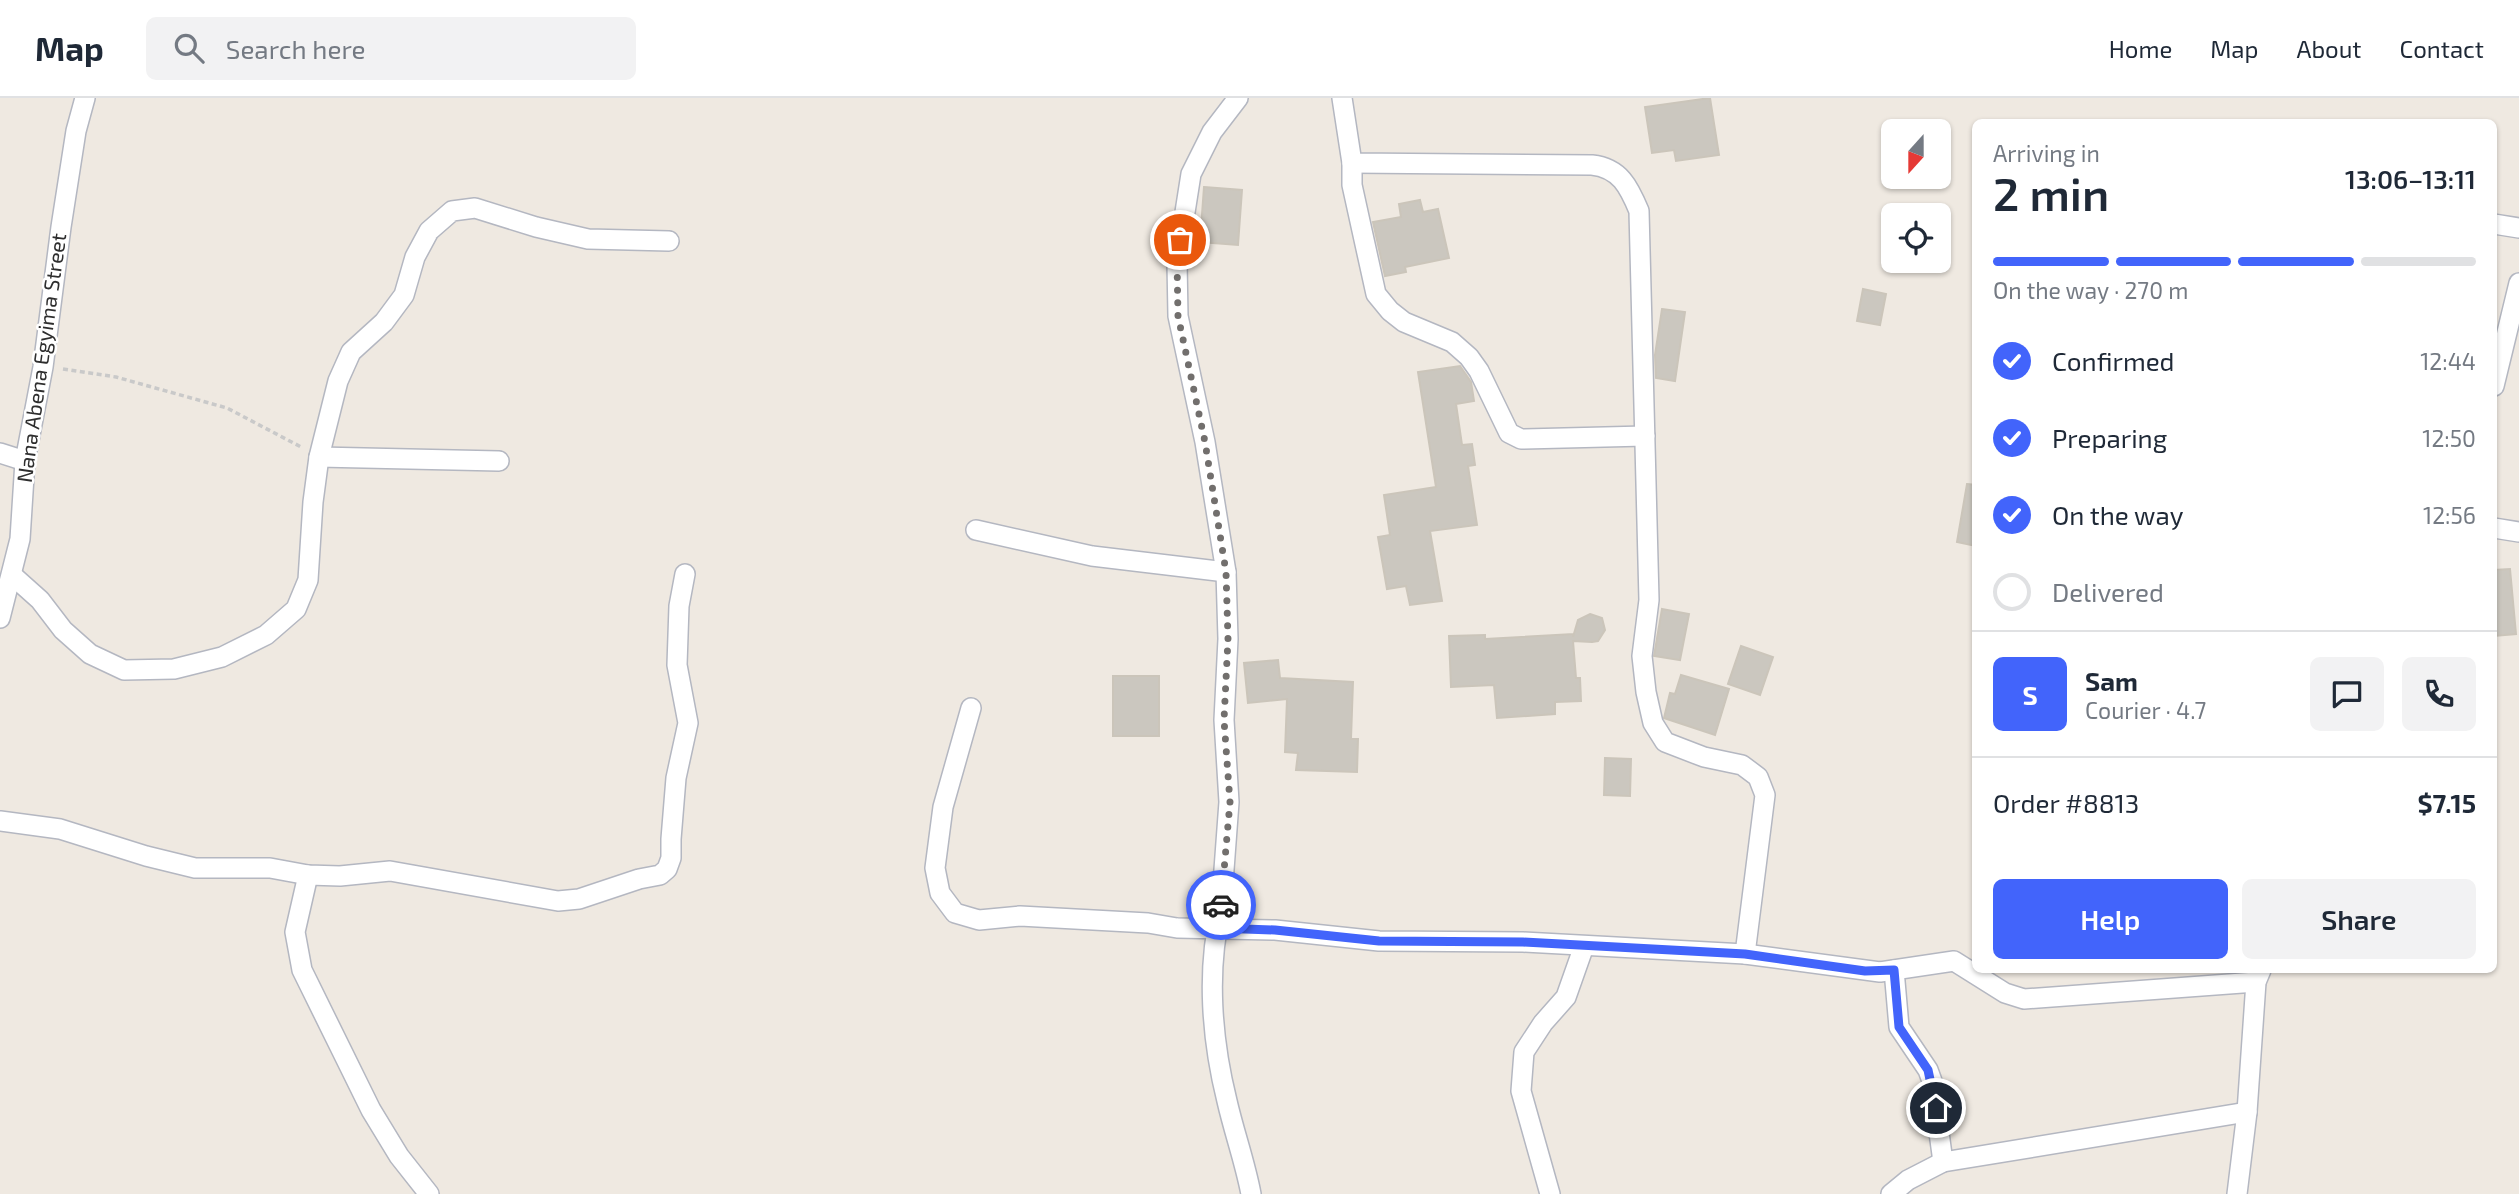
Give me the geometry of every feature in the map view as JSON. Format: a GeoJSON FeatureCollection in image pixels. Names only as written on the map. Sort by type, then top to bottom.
{"type":"FeatureCollection","features":[{"type":"Feature","properties":{"kind":"street","name":"Nana Abena Egyima Street"},"geometry":{"type":"LineString","coordinates":[[1,608],[20,539],[25,461],[43,367],[76,131],[85,98]]}},
{"type":"Feature","properties":{"kind":"street"},"geometry":{"type":"LineString","coordinates":[[1238,98],[1212,132],[1191,174],[1177,262],[1178,316],[1205,442],[1226,572],[1228,639],[1224,720],[1230,802],[1213,996],[1215,1035],[1226,1101],[1251,1194]]}},
{"type":"Feature","properties":{"kind":"street"},"geometry":{"type":"LineString","coordinates":[[1342,98],[1352,163],[1352,185],[1376,294],[1390,311],[1404,322],[1452,342],[1469,357],[1479,371],[1509,433],[1521,439],[1645,436]]}},
{"type":"Feature","properties":{"kind":"street"},"geometry":{"type":"LineString","coordinates":[[1352,163],[1608,167],[1628,187],[1639,211],[1649,600],[1642,656],[1646,692],[1653,723],[1665,742],[1704,757],[1742,765],[1758,776],[1765,795],[1745,954]]}},
{"type":"Feature","properties":{"kind":"street"},"geometry":{"type":"LineString","coordinates":[[12,575],[40,600],[63,630],[90,654],[124,670],[174,669],[222,657],[266,635],[296,609],[308,580],[319,457],[338,381],[351,352],[384,322],[404,295],[415,257],[429,231],[452,211],[475,208],[536,227],[588,239],[669,241]]}},
{"type":"Feature","properties":{"kind":"street"},"geometry":{"type":"LineString","coordinates":[[2497,224],[2519,228]]}},
{"type":"Feature","properties":{"kind":"street"},"geometry":{"type":"LineString","coordinates":[[2497,374],[2519,283]]}},
{"type":"Feature","properties":{"kind":"street"},"geometry":{"type":"LineString","coordinates":[[0,453],[25,461]]}},
{"type":"Feature","properties":{"kind":"street"},"geometry":{"type":"LineString","coordinates":[[319,457],[499,461]]}},
{"type":"Feature","properties":{"kind":"street"},"geometry":{"type":"LineString","coordinates":[[2497,528],[2519,531]]}},
{"type":"Feature","properties":{"kind":"street"},"geometry":{"type":"LineString","coordinates":[[976,530],[1092,556],[1226,572]]}},
{"type":"Feature","properties":{"kind":"street"},"geometry":{"type":"LineString","coordinates":[[0,821],[60,829],[195,869],[270,868],[308,875],[340,876],[390,872],[558,901],[579,899],[639,879],[660,875],[667,869],[671,858],[677,778],[688,723],[677,665],[679,606],[685,574]]}},
{"type":"Feature","properties":{"kind":"street"},"geometry":{"type":"LineString","coordinates":[[971,708],[943,807],[935,868],[940,893],[955,913],[979,920],[1020,916],[1148,923],[1177,928],[1275,930],[1379,941],[1523,942],[1745,954],[1865,971],[1894,970],[1954,961],[1972,972]]}},
{"type":"Feature","properties":{"kind":"street"},"geometry":{"type":"LineString","coordinates":[[308,875],[295,933],[302,970],[371,1110],[400,1156],[429,1194]]}},
{"type":"Feature","properties":{"kind":"street"},"geometry":{"type":"LineString","coordinates":[[1550,1194],[1521,1091],[1524,1052],[1542,1023],[1566,997],[1584,946]]}},
{"type":"Feature","properties":{"kind":"street"},"geometry":{"type":"LineString","coordinates":[[1894,970],[1899,1027],[1928,1070],[1932,1081],[1943,1162]]}},
{"type":"Feature","properties":{"kind":"street"},"geometry":{"type":"LineString","coordinates":[[1973,973],[2005,993],[2024,999],[2258,976],[2237,1194]]}},
{"type":"Feature","properties":{"kind":"street"},"geometry":{"type":"LineString","coordinates":[[1891,1194],[1908,1180],[1943,1162],[2247,1112]]}},
{"type":"Feature","properties":{"kind":"path"},"geometry":{"type":"LineString","coordinates":[[43,367],[116,377],[227,408],[319,457]]}},
{"type":"Feature","properties":{"kind":"building"},"geometry":{"type":"Polygon","coordinates":[[[1710,98],[1719,155],[1676,161],[1674,150],[1652,153],[1645,107],[1710,98]]]}},
{"type":"Feature","properties":{"kind":"building"},"geometry":{"type":"Polygon","coordinates":[[[1204,187],[1242,190],[1238,245],[1200,242],[1204,187]]]}},
{"type":"Feature","properties":{"kind":"building"},"geometry":{"type":"Polygon","coordinates":[[[1420,200],[1423,212],[1438,209],[1449,258],[1405,267],[1406,272],[1385,276],[1373,222],[1401,217],[1399,204],[1420,200]]]}},
{"type":"Feature","properties":{"kind":"building"},"geometry":{"type":"Polygon","coordinates":[[[1863,289],[1886,294],[1880,325],[1857,321],[1863,289]]]}},
{"type":"Feature","properties":{"kind":"building"},"geometry":{"type":"Polygon","coordinates":[[[1662,309],[1685,312],[1675,381],[1656,378],[1655,355],[1662,309]]]}},
{"type":"Feature","properties":{"kind":"building"},"geometry":{"type":"Polygon","coordinates":[[[1460,366],[1471,382],[1474,401],[1456,404],[1462,445],[1472,444],[1475,465],[1468,466],[1477,525],[1430,531],[1442,601],[1410,605],[1406,586],[1387,589],[1378,537],[1390,535],[1384,495],[1436,487],[1418,372],[1460,366]]]}},
{"type":"Feature","properties":{"kind":"building"},"geometry":{"type":"Polygon","coordinates":[[[1967,484],[1972,485],[1972,545],[1957,542],[1967,484]]]}},
{"type":"Feature","properties":{"kind":"building"},"geometry":{"type":"Polygon","coordinates":[[[2510,569],[2516,634],[2497,636],[2497,570],[2510,569]]]}},
{"type":"Feature","properties":{"kind":"building"},"geometry":{"type":"Polygon","coordinates":[[[1662,609],[1689,614],[1680,660],[1654,656],[1662,609]]]}},
{"type":"Feature","properties":{"kind":"building"},"geometry":{"type":"Polygon","coordinates":[[[1590,614],[1602,618],[1605,630],[1598,641],[1573,641],[1581,701],[1555,702],[1555,714],[1497,718],[1494,685],[1451,687],[1449,636],[1485,635],[1485,639],[1573,634],[1573,637],[1578,620],[1590,614]]]}},
{"type":"Feature","properties":{"kind":"building"},"geometry":{"type":"Polygon","coordinates":[[[1741,646],[1773,657],[1760,695],[1728,684],[1741,646]]]}},
{"type":"Feature","properties":{"kind":"building"},"geometry":{"type":"Polygon","coordinates":[[[1278,660],[1280,678],[1353,682],[1351,739],[1358,739],[1357,772],[1296,770],[1298,753],[1285,752],[1287,699],[1248,703],[1244,663],[1278,660]]]}},
{"type":"Feature","properties":{"kind":"building"},"geometry":{"type":"Polygon","coordinates":[[[1681,675],[1729,689],[1715,735],[1664,718],[1670,693],[1675,694],[1681,675]]]}},
{"type":"Feature","properties":{"kind":"building"},"geometry":{"type":"Polygon","coordinates":[[[1113,676],[1159,676],[1159,736],[1113,736],[1113,676]]]}},
{"type":"Feature","properties":{"kind":"building"},"geometry":{"type":"Polygon","coordinates":[[[1605,758],[1631,759],[1630,796],[1604,795],[1605,758]]]}},
{"type":"Feature","properties":{"kind":"way so far"},"geometry":{"type":"LineString","coordinates":[[1180,240],[1177,262],[1178,316],[1205,442],[1226,572],[1228,639],[1224,720],[1230,802],[1221,905]]}},
{"type":"Feature","properties":{"kind":"route"},"geometry":{"type":"LineString","coordinates":[[1221,905],[1217,928],[1275,930],[1379,941],[1523,942],[1745,954],[1865,971],[1894,970],[1899,1027],[1928,1070],[1936,1108]]}}]}
